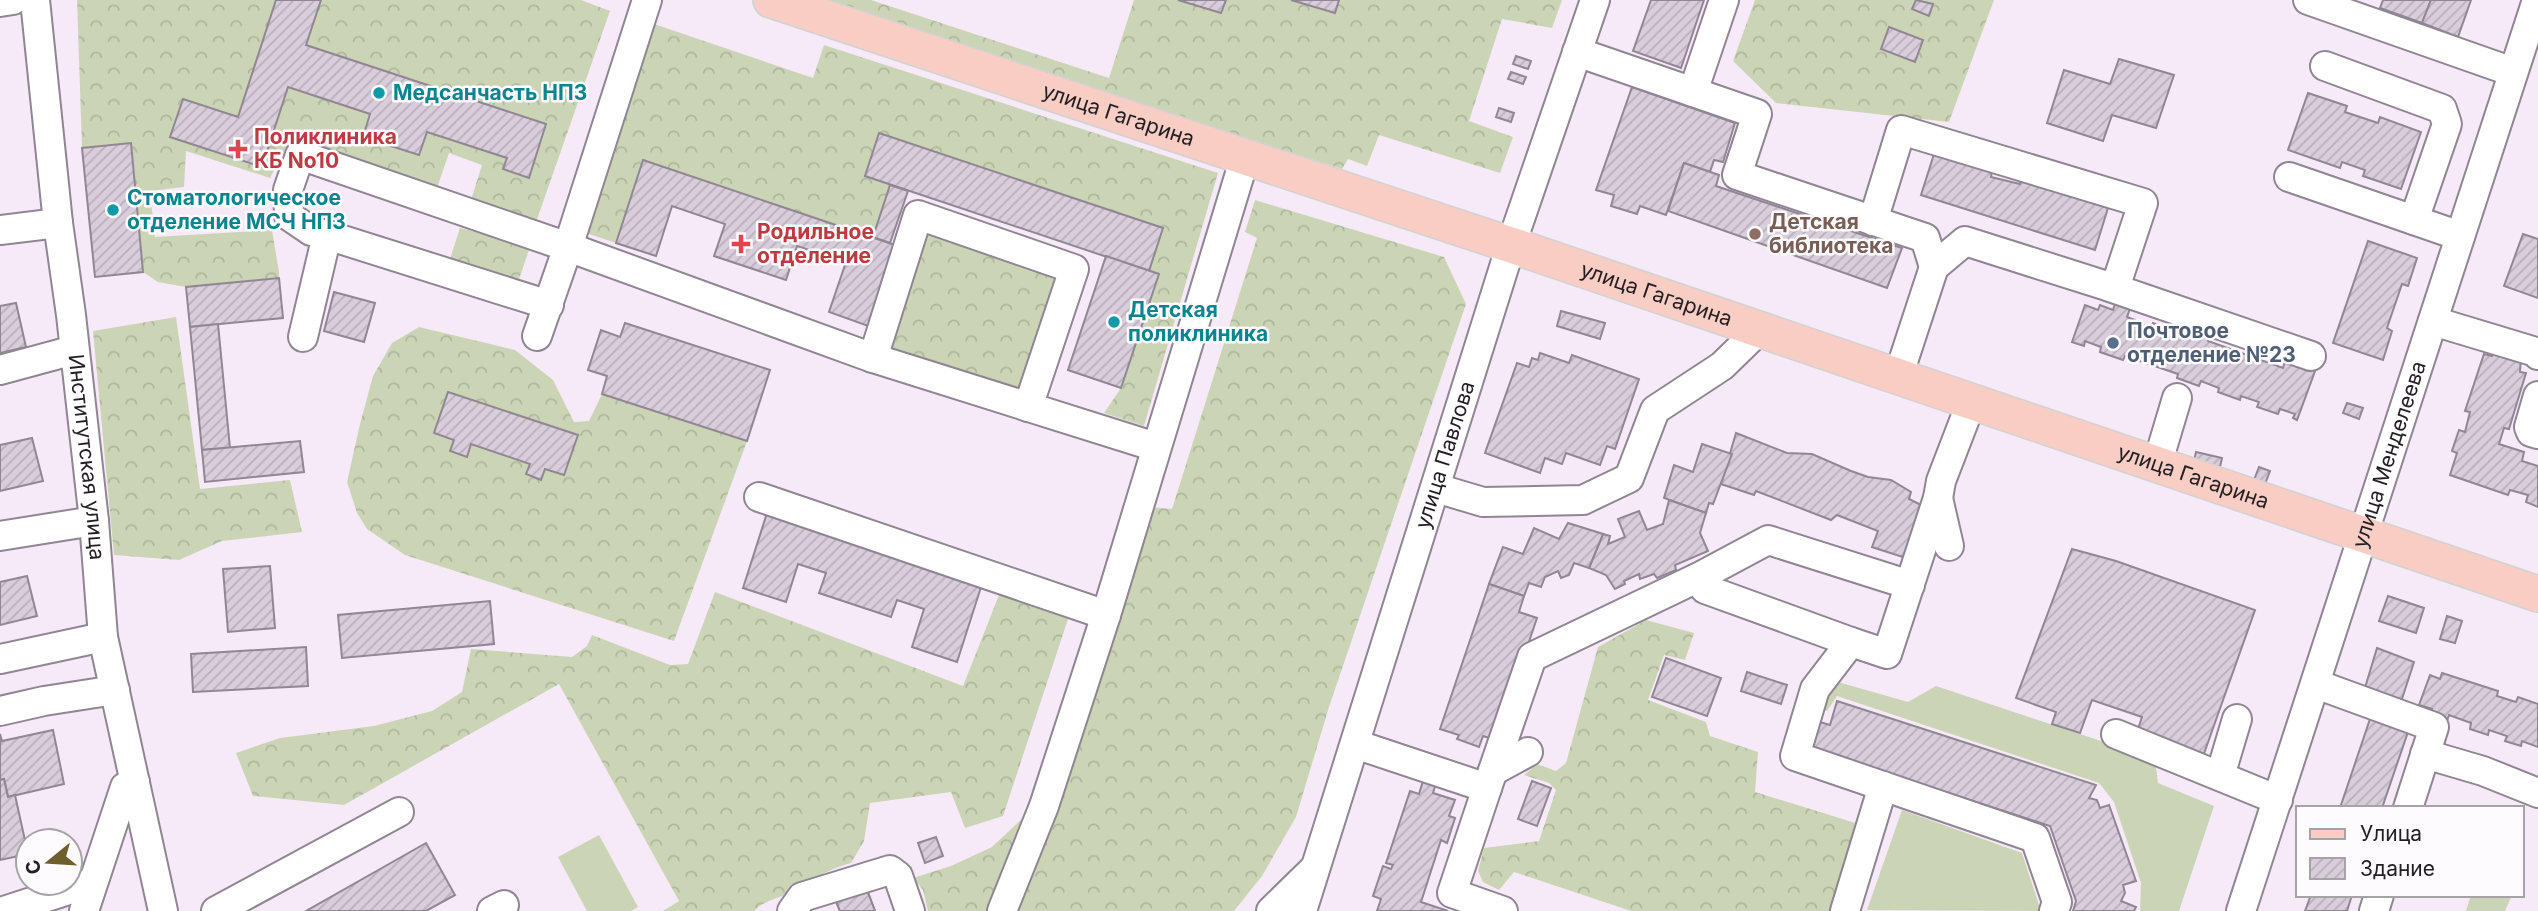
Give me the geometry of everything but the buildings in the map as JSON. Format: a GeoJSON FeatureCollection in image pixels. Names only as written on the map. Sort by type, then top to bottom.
{"type":"FeatureCollection","features":[{"type":"Feature","properties":{"kind":"main road","name":"улица Гагарина"},"geometry":{"type":"LineString","coordinates":[[771,0],[1511,245],[2538,594]]}},
{"type":"Feature","properties":{"kind":"street"},"geometry":{"type":"LineString","coordinates":[[0,2],[13,0]]}},
{"type":"Feature","properties":{"kind":"street","name":"Институтская улица"},"geometry":{"type":"LineString","coordinates":[[35,0],[93,522],[103,637],[163,911]]}},
{"type":"Feature","properties":{"kind":"street"},"geometry":{"type":"LineString","coordinates":[[537,336],[647,0]]}},
{"type":"Feature","properties":{"kind":"street","name":"улица Павлова"},"geometry":{"type":"LineString","coordinates":[[1302,911],[1511,245],[1595,0]]}},
{"type":"Feature","properties":{"kind":"street"},"geometry":{"type":"LineString","coordinates":[[1693,92],[1724,0]]}},
{"type":"Feature","properties":{"kind":"street"},"geometry":{"type":"LineString","coordinates":[[2308,0],[2513,72]]}},
{"type":"Feature","properties":{"kind":"street","name":"улица Менделеева"},"geometry":{"type":"LineString","coordinates":[[2241,911],[2537,0]]}},
{"type":"Feature","properties":{"kind":"street"},"geometry":{"type":"LineString","coordinates":[[1577,52],[1757,114],[1737,176],[1925,239],[1965,241],[2115,288],[2312,356]]}},
{"type":"Feature","properties":{"kind":"street"},"geometry":{"type":"LineString","coordinates":[[2325,66],[2442,108],[2447,124],[2414,220]]}},
{"type":"Feature","properties":{"kind":"street"},"geometry":{"type":"LineString","coordinates":[[1873,221],[1904,121],[2143,203],[2115,288]]}},
{"type":"Feature","properties":{"kind":"street"},"geometry":{"type":"LineString","coordinates":[[549,305],[311,231],[289,216],[288,190],[300,155],[568,247],[873,358],[1156,447]]}},
{"type":"Feature","properties":{"kind":"street"},"geometry":{"type":"LineString","coordinates":[[1002,911],[1044,806],[1106,615],[1245,157]]}},
{"type":"Feature","properties":{"kind":"street"},"geometry":{"type":"LineString","coordinates":[[2289,177],[2460,236]]}},
{"type":"Feature","properties":{"kind":"street"},"geometry":{"type":"LineString","coordinates":[[873,358],[918,215],[1074,269],[1028,407]]}},
{"type":"Feature","properties":{"kind":"street"},"geometry":{"type":"LineString","coordinates":[[0,230],[58,223]]}},
{"type":"Feature","properties":{"kind":"street"},"geometry":{"type":"LineString","coordinates":[[303,337],[327,235]]}},
{"type":"Feature","properties":{"kind":"street"},"geometry":{"type":"LineString","coordinates":[[1925,239],[1934,267]]}},
{"type":"Feature","properties":{"kind":"street"},"geometry":{"type":"LineString","coordinates":[[1898,377],[1934,267],[1965,241]]}},
{"type":"Feature","properties":{"kind":"street"},"geometry":{"type":"LineString","coordinates":[[2433,321],[2536,352],[2538,355]]}},
{"type":"Feature","properties":{"kind":"street"},"geometry":{"type":"LineString","coordinates":[[1436,488],[1483,502],[1526,503],[1583,500],[1618,484],[1629,478],[1655,410],[1722,366],[1759,330]]}},
{"type":"Feature","properties":{"kind":"street"},"geometry":{"type":"LineString","coordinates":[[0,370],[74,351]]}},
{"type":"Feature","properties":{"kind":"street"},"geometry":{"type":"LineString","coordinates":[[2538,396],[2529,426],[2531,432],[2538,435]]}},
{"type":"Feature","properties":{"kind":"street"},"geometry":{"type":"LineString","coordinates":[[2157,465],[2177,398]]}},
{"type":"Feature","properties":{"kind":"street"},"geometry":{"type":"LineString","coordinates":[[1697,578],[1705,589],[1887,654],[1938,498],[1941,481],[1971,403]]}},
{"type":"Feature","properties":{"kind":"street"},"geometry":{"type":"LineString","coordinates":[[759,497],[1106,615]]}},
{"type":"Feature","properties":{"kind":"street"},"geometry":{"type":"LineString","coordinates":[[1938,498],[1949,545]]}},
{"type":"Feature","properties":{"kind":"street"},"geometry":{"type":"LineString","coordinates":[[0,536],[93,522]]}},
{"type":"Feature","properties":{"kind":"street"},"geometry":{"type":"LineString","coordinates":[[1503,911],[1452,893],[1532,657],[1697,578],[1768,540],[1910,585]]}},
{"type":"Feature","properties":{"kind":"street"},"geometry":{"type":"LineString","coordinates":[[0,659],[103,637]]}},
{"type":"Feature","properties":{"kind":"street"},"geometry":{"type":"LineString","coordinates":[[1851,642],[1815,689],[1795,756],[2035,838],[2057,902],[2054,911]]}},
{"type":"Feature","properties":{"kind":"street"},"geometry":{"type":"LineString","coordinates":[[2316,684],[2434,727],[2409,806]]}},
{"type":"Feature","properties":{"kind":"street"},"geometry":{"type":"LineString","coordinates":[[0,711],[115,690]]}},
{"type":"Feature","properties":{"kind":"street"},"geometry":{"type":"LineString","coordinates":[[2220,776],[2237,719]]}},
{"type":"Feature","properties":{"kind":"street"},"geometry":{"type":"LineString","coordinates":[[2116,734],[2278,800]]}},
{"type":"Feature","properties":{"kind":"street"},"geometry":{"type":"LineString","coordinates":[[1355,744],[1490,780]]}},
{"type":"Feature","properties":{"kind":"street"},"geometry":{"type":"LineString","coordinates":[[1490,780],[1528,752]]}},
{"type":"Feature","properties":{"kind":"street"},"geometry":{"type":"LineString","coordinates":[[2426,754],[2483,771],[2538,793]]}},
{"type":"Feature","properties":{"kind":"street"},"geometry":{"type":"LineString","coordinates":[[84,911],[125,787],[135,782]]}},
{"type":"Feature","properties":{"kind":"street"},"geometry":{"type":"LineString","coordinates":[[1845,911],[1882,786]]}},
{"type":"Feature","properties":{"kind":"street"},"geometry":{"type":"LineString","coordinates":[[216,911],[399,812]]}},
{"type":"Feature","properties":{"kind":"street"},"geometry":{"type":"LineString","coordinates":[[1270,911],[1316,867]]}},
{"type":"Feature","properties":{"kind":"street"},"geometry":{"type":"LineString","coordinates":[[792,911],[802,897],[890,870],[898,876],[910,911]]}},
{"type":"Feature","properties":{"kind":"street"},"geometry":{"type":"LineString","coordinates":[[4,911],[93,882]]}},
{"type":"Feature","properties":{"kind":"green space"},"geometry":{"type":"Polygon","coordinates":[[[77,0],[276,0],[238,117],[183,99],[171,136],[262,166],[288,87],[370,114],[363,137],[419,155],[427,132],[507,158],[504,169],[529,178],[546,124],[306,45],[321,0],[581,0],[610,11],[535,225],[470,203],[482,165],[449,153],[436,191],[289,142],[270,178],[186,151],[184,187],[150,191],[155,237],[272,230],[279,278],[186,287],[158,282],[143,272],[131,143],[82,148],[77,0]]]}},
{"type":"Feature","properties":{"kind":"green space"},"geometry":{"type":"Polygon","coordinates":[[[815,0],[871,0],[1109,78],[1134,0],[1178,0],[1220,13],[1226,0],[1291,0],[1334,13],[1339,0],[1562,0],[1552,28],[1502,19],[1469,121],[1513,137],[1500,173],[1379,135],[1367,166],[1348,159],[1342,169],[815,0]]]}},
{"type":"Feature","properties":{"kind":"green space"},"geometry":{"type":"Polygon","coordinates":[[[1755,0],[1994,0],[1949,122],[1776,103],[1733,61],[1755,0]]]}},
{"type":"Feature","properties":{"kind":"green space"},"geometry":{"type":"Polygon","coordinates":[[[654,24],[813,78],[824,45],[1218,173],[1144,426],[1104,413],[1121,388],[1162,228],[880,134],[865,176],[890,185],[873,237],[644,161],[616,243],[586,233],[654,24]]]}},
{"type":"Feature","properties":{"kind":"green space"},"geometry":{"type":"Polygon","coordinates":[[[1255,200],[1444,257],[1466,304],[1329,707],[1296,817],[1262,876],[1234,911],[1010,911],[1118,626],[1152,507],[1172,509],[1257,238],[1245,232],[1255,200]]]}},
{"type":"Feature","properties":{"kind":"green space"},"geometry":{"type":"Polygon","coordinates":[[[460,228],[530,247],[519,279],[450,259],[460,228]]]}},
{"type":"Feature","properties":{"kind":"green space"},"geometry":{"type":"Polygon","coordinates":[[[927,229],[1060,273],[1021,393],[889,348],[927,229]]]}},
{"type":"Feature","properties":{"kind":"green space"},"geometry":{"type":"Polygon","coordinates":[[[176,317],[200,489],[290,480],[302,532],[222,541],[179,560],[114,555],[93,331],[176,317]]]}},
{"type":"Feature","properties":{"kind":"green space"},"geometry":{"type":"Polygon","coordinates":[[[419,327],[515,350],[553,380],[574,422],[589,421],[602,394],[747,441],[674,641],[405,555],[367,529],[357,513],[347,482],[360,424],[373,376],[392,343],[419,327]]]}},
{"type":"Feature","properties":{"kind":"green space"},"geometry":{"type":"Polygon","coordinates":[[[1003,585],[1069,616],[1003,816],[965,828],[951,792],[870,803],[864,841],[851,863],[766,902],[754,911],[663,911],[679,901],[559,684],[344,805],[253,796],[236,753],[280,738],[374,726],[432,711],[462,692],[471,649],[572,657],[587,646],[592,635],[670,665],[688,664],[715,592],[963,686],[1003,585]]]}},
{"type":"Feature","properties":{"kind":"green space"},"geometry":{"type":"Polygon","coordinates":[[[1646,620],[1694,633],[1685,660],[1664,655],[1648,700],[1706,722],[1710,736],[1758,752],[1755,792],[1862,825],[1835,911],[1631,911],[1514,872],[1499,890],[1483,882],[1478,871],[1484,848],[1539,841],[1556,790],[1549,783],[1524,775],[1537,764],[1556,771],[1566,763],[1598,647],[1646,620]]]}},
{"type":"Feature","properties":{"kind":"green space"},"geometry":{"type":"Polygon","coordinates":[[[1838,682],[1908,702],[1936,686],[2155,759],[2158,783],[2214,806],[2179,911],[2140,911],[2141,883],[2114,802],[2099,783],[1837,696],[1827,711],[1819,709],[1822,689],[1838,682]]]}},
{"type":"Feature","properties":{"kind":"green space"},"geometry":{"type":"Polygon","coordinates":[[[1902,810],[2022,853],[2041,911],[1867,910],[1902,810]]]}},
{"type":"Feature","properties":{"kind":"green space"},"geometry":{"type":"Polygon","coordinates":[[[1026,815],[992,911],[928,911],[923,890],[913,878],[951,866],[992,847],[1026,815]]]}},
{"type":"Feature","properties":{"kind":"green space"},"geometry":{"type":"Polygon","coordinates":[[[599,835],[638,907],[631,911],[587,911],[558,857],[599,835]]]}},
{"type":"Feature","properties":{"kind":"green space"},"geometry":{"type":"Polygon","coordinates":[[[2470,897],[2511,897],[2505,911],[2466,911],[2470,897]]]}},
{"type":"Feature","properties":{"kind":"place","name":"Медсанчасть НПЗ"},"geometry":{"type":"Point","coordinates":[379,93]}},
{"type":"Feature","properties":{"kind":"place","name":"Поликлиника КБ No10"},"geometry":{"type":"Point","coordinates":[238,149]}},
{"type":"Feature","properties":{"kind":"place","name":"Стоматологическое отделение МСЧ НПЗ"},"geometry":{"type":"Point","coordinates":[113,210]}},
{"type":"Feature","properties":{"kind":"place","name":"Детская библиотека"},"geometry":{"type":"Point","coordinates":[1755,234]}},
{"type":"Feature","properties":{"kind":"place","name":"Родильное отделение"},"geometry":{"type":"Point","coordinates":[741,244]}},
{"type":"Feature","properties":{"kind":"place","name":"Детская поликлиника"},"geometry":{"type":"Point","coordinates":[1114,322]}},
{"type":"Feature","properties":{"kind":"place","name":"Почтовое отделение №23"},"geometry":{"type":"Point","coordinates":[2113,343]}}]}
